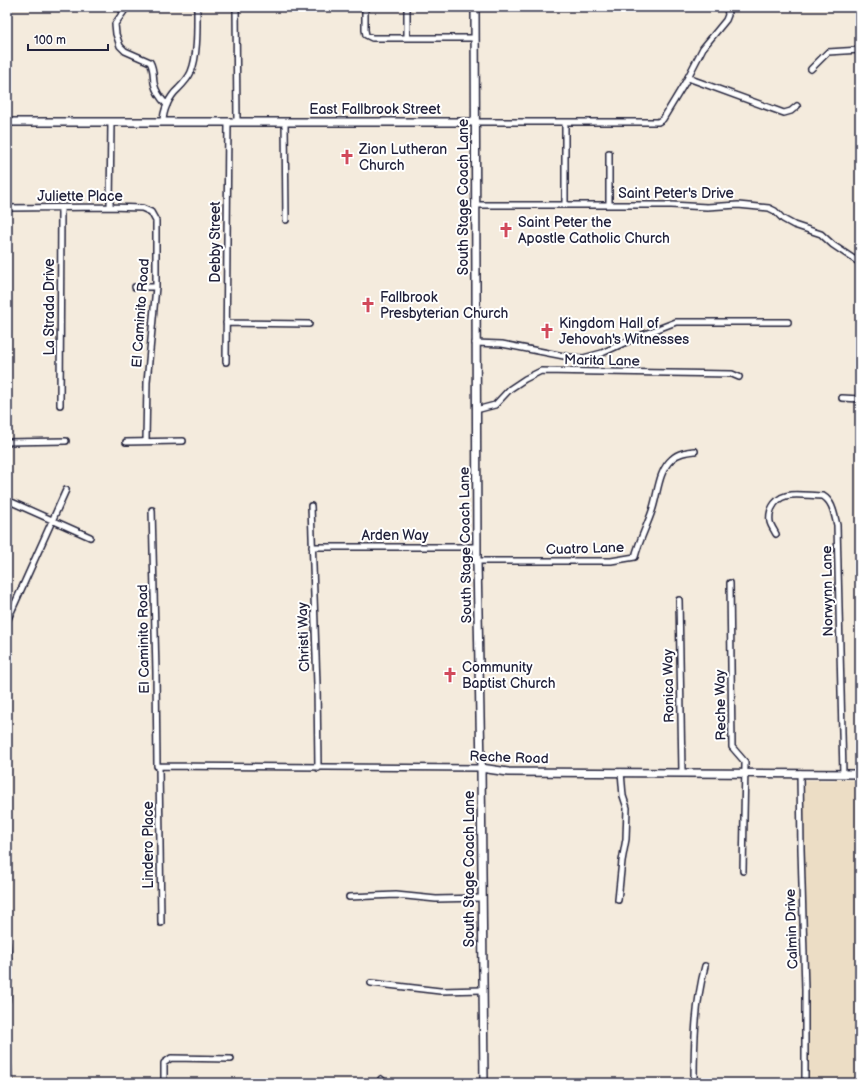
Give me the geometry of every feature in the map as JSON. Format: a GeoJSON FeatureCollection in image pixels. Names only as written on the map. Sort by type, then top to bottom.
{"type":"FeatureCollection","features":[{"type":"Feature","properties":{"kind":"main road","name":"South Stage Coach Lane"},"geometry":{"type":"LineString","coordinates":[[475,7],[475,343],[484,1083]]}},
{"type":"Feature","properties":{"kind":"main road","name":"East Fallbrook Street"},"geometry":{"type":"LineString","coordinates":[[7,122],[475,122]]}},
{"type":"Feature","properties":{"kind":"main road","name":"Reche Road"},"geometry":{"type":"LineString","coordinates":[[481,768],[508,772],[860,774]]}},
{"type":"Feature","properties":{"kind":"street"},"geometry":{"type":"LineString","coordinates":[[127,7],[116,21],[116,34],[120,46],[129,53],[150,62],[153,68],[154,84],[158,96],[167,105]]}},
{"type":"Feature","properties":{"kind":"street"},"geometry":{"type":"LineString","coordinates":[[163,122],[167,105],[176,90],[190,73],[194,64],[197,7]]}},
{"type":"Feature","properties":{"kind":"street"},"geometry":{"type":"LineString","coordinates":[[236,7],[237,122]]}},
{"type":"Feature","properties":{"kind":"street"},"geometry":{"type":"LineString","coordinates":[[365,7],[365,30],[369,37],[475,38]]}},
{"type":"Feature","properties":{"kind":"street"},"geometry":{"type":"LineString","coordinates":[[407,7],[407,38]]}},
{"type":"Feature","properties":{"kind":"street"},"geometry":{"type":"LineString","coordinates":[[727,7],[728,15],[726,20],[703,48],[688,78],[784,113],[791,112],[797,106]]}},
{"type":"Feature","properties":{"kind":"street"},"geometry":{"type":"LineString","coordinates":[[812,69],[828,52],[860,50]]}},
{"type":"Feature","properties":{"kind":"street","name":"East Fallbrook Street"},"geometry":{"type":"LineString","coordinates":[[475,122],[658,122],[663,119],[688,78]]}},
{"type":"Feature","properties":{"kind":"street"},"geometry":{"type":"LineString","coordinates":[[110,207],[111,122]]}},
{"type":"Feature","properties":{"kind":"street","name":"Debby Street"},"geometry":{"type":"LineString","coordinates":[[226,362],[228,122]]}},
{"type":"Feature","properties":{"kind":"street"},"geometry":{"type":"LineString","coordinates":[[285,122],[286,220]]}},
{"type":"Feature","properties":{"kind":"street"},"geometry":{"type":"LineString","coordinates":[[565,122],[566,205]]}},
{"type":"Feature","properties":{"kind":"street"},"geometry":{"type":"LineString","coordinates":[[609,153],[609,205]]}},
{"type":"Feature","properties":{"kind":"street","name":"Saint Peter's Drive"},"geometry":{"type":"LineString","coordinates":[[475,205],[671,205],[706,207],[738,205],[769,208],[775,211],[783,219],[794,225],[821,234],[860,263]]}},
{"type":"Feature","properties":{"kind":"street","name":"Juliette Place"},"geometry":{"type":"LineString","coordinates":[[7,208],[110,207],[142,208],[151,212]]}},
{"type":"Feature","properties":{"kind":"street","name":"La Strada Drive"},"geometry":{"type":"LineString","coordinates":[[60,405],[61,208]]}},
{"type":"Feature","properties":{"kind":"street","name":"El Caminito Road"},"geometry":{"type":"LineString","coordinates":[[146,441],[147,382],[156,287],[156,222],[151,212]]}},
{"type":"Feature","properties":{"kind":"street"},"geometry":{"type":"LineString","coordinates":[[135,287],[156,287]]}},
{"type":"Feature","properties":{"kind":"street"},"geometry":{"type":"LineString","coordinates":[[475,343],[502,344],[569,357],[583,358],[602,353],[637,337],[676,322],[788,322]]}},
{"type":"Feature","properties":{"kind":"street"},"geometry":{"type":"LineString","coordinates":[[226,323],[309,324]]}},
{"type":"Feature","properties":{"kind":"street","name":"Marita Lane"},"geometry":{"type":"LineString","coordinates":[[476,410],[495,405],[510,389],[541,371],[732,374],[739,377]]}},
{"type":"Feature","properties":{"kind":"street"},"geometry":{"type":"LineString","coordinates":[[842,398],[860,399]]}},
{"type":"Feature","properties":{"kind":"street"},"geometry":{"type":"LineString","coordinates":[[126,442],[183,441]]}},
{"type":"Feature","properties":{"kind":"street"},"geometry":{"type":"LineString","coordinates":[[7,442],[66,442]]}},
{"type":"Feature","properties":{"kind":"street","name":"Cuatro Lane"},"geometry":{"type":"LineString","coordinates":[[477,561],[611,561],[635,558],[638,544],[652,512],[661,475],[664,469],[672,459],[686,452],[695,451]]}},
{"type":"Feature","properties":{"kind":"street"},"geometry":{"type":"LineString","coordinates":[[7,621],[66,490]]}},
{"type":"Feature","properties":{"kind":"street","name":"Norwynn Lane"},"geometry":{"type":"LineString","coordinates":[[776,534],[770,523],[770,510],[776,502],[784,497],[791,495],[823,496],[831,503],[837,525],[843,774]]}},
{"type":"Feature","properties":{"kind":"street"},"geometry":{"type":"LineString","coordinates":[[7,500],[90,536]]}},
{"type":"Feature","properties":{"kind":"street","name":"Christi Way"},"geometry":{"type":"LineString","coordinates":[[311,506],[317,685],[318,768]]}},
{"type":"Feature","properties":{"kind":"street","name":"El Caminito Road"},"geometry":{"type":"LineString","coordinates":[[152,510],[158,766]]}},
{"type":"Feature","properties":{"kind":"street","name":"Arden Way"},"geometry":{"type":"LineString","coordinates":[[312,547],[477,547]]}},
{"type":"Feature","properties":{"kind":"street","name":"Reche Way"},"geometry":{"type":"LineString","coordinates":[[730,583],[732,747],[745,762],[743,871]]}},
{"type":"Feature","properties":{"kind":"street","name":"Ronica Way"},"geometry":{"type":"LineString","coordinates":[[679,600],[682,772]]}},
{"type":"Feature","properties":{"kind":"street","name":"Reche Road"},"geometry":{"type":"LineString","coordinates":[[158,766],[481,768]]}},
{"type":"Feature","properties":{"kind":"street","name":"Lindero Place"},"geometry":{"type":"LineString","coordinates":[[158,766],[161,923]]}},
{"type":"Feature","properties":{"kind":"street"},"geometry":{"type":"LineString","coordinates":[[618,900],[626,839],[627,808],[623,796],[621,772]]}},
{"type":"Feature","properties":{"kind":"street","name":"Calmin Drive"},"geometry":{"type":"LineString","coordinates":[[800,773],[800,833],[805,990],[805,1083]]}},
{"type":"Feature","properties":{"kind":"street"},"geometry":{"type":"LineString","coordinates":[[349,897],[396,895],[436,898],[482,898]]}},
{"type":"Feature","properties":{"kind":"street"},"geometry":{"type":"LineString","coordinates":[[7,944],[9,968],[7,1000]]}},
{"type":"Feature","properties":{"kind":"street"},"geometry":{"type":"LineString","coordinates":[[694,1083],[694,1042],[700,986],[705,966]]}},
{"type":"Feature","properties":{"kind":"street"},"geometry":{"type":"LineString","coordinates":[[371,982],[440,991],[483,990]]}},
{"type":"Feature","properties":{"kind":"street"},"geometry":{"type":"LineString","coordinates":[[7,1045],[9,1083]]}},
{"type":"Feature","properties":{"kind":"street"},"geometry":{"type":"LineString","coordinates":[[164,1083],[164,1063],[171,1058],[232,1059]]}},
{"type":"Feature","properties":{"kind":"street"},"geometry":{"type":"LineString","coordinates":[[381,1079],[386,1083]]}},
{"type":"Feature","properties":{"kind":"shaded area"},"geometry":{"type":"Polygon","coordinates":[[[804,780],[860,780],[860,1083],[809,1083],[804,780]]]}},
{"type":"Feature","properties":{"kind":"place","name":"Zion Lutheran Church"},"geometry":{"type":"Point","coordinates":[347,157]}},
{"type":"Feature","properties":{"kind":"place","name":"Saint Peter the Apostle Catholic Church"},"geometry":{"type":"Point","coordinates":[506,230]}},
{"type":"Feature","properties":{"kind":"place","name":"Fallbrook Presbyterian Church"},"geometry":{"type":"Point","coordinates":[368,305]}},
{"type":"Feature","properties":{"kind":"place","name":"Kingdom Hall of Jehovah's Witnesses"},"geometry":{"type":"Point","coordinates":[547,331]}},
{"type":"Feature","properties":{"kind":"place","name":"Community Baptist Church"},"geometry":{"type":"Point","coordinates":[450,675]}}]}
